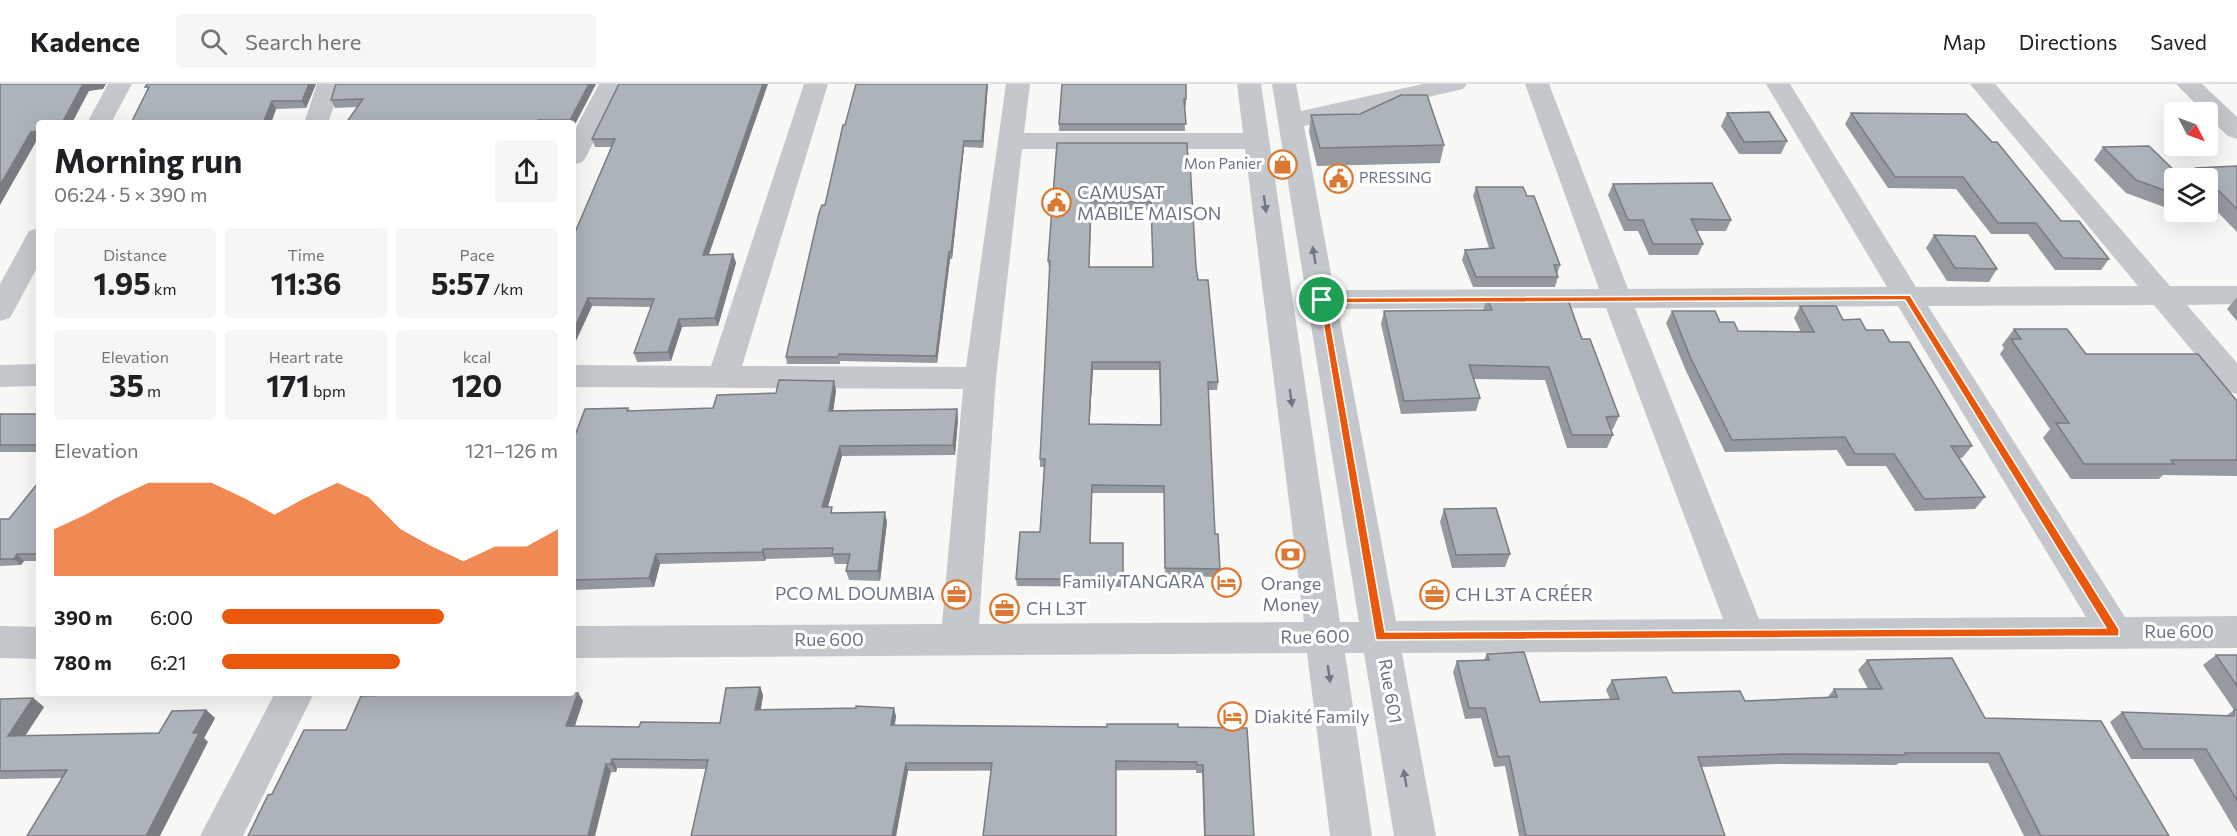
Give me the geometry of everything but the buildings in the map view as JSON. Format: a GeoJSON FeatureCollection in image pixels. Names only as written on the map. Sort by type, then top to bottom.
{"type":"FeatureCollection","features":[{"type":"Feature","properties":{"kind":"street"},"geometry":{"type":"LineString","coordinates":[[101,120],[120,84]]}},
{"type":"Feature","properties":{"kind":"street"},"geometry":{"type":"LineString","coordinates":[[317,120],[329,84]]}},
{"type":"Feature","properties":{"kind":"street"},"geometry":{"type":"LineString","coordinates":[[576,151],[611,84]]}},
{"type":"Feature","properties":{"kind":"street"},"geometry":{"type":"LineString","coordinates":[[723,378],[816,84]]}},
{"type":"Feature","properties":{"kind":"street"},"geometry":{"type":"LineString","coordinates":[[959,640],[980,378],[1018,84]]}},
{"type":"Feature","properties":{"kind":"street"},"geometry":{"type":"LineString","coordinates":[[1249,84],[1351,836]]}},
{"type":"Feature","properties":{"kind":"street","name":"Rue 601"},"geometry":{"type":"LineString","coordinates":[[1284,84],[1415,836]]}},
{"type":"Feature","properties":{"kind":"street"},"geometry":{"type":"LineString","coordinates":[[1291,121],[1455,84]]}},
{"type":"Feature","properties":{"kind":"street"},"geometry":{"type":"LineString","coordinates":[[1537,84],[1747,635]]}},
{"type":"Feature","properties":{"kind":"street"},"geometry":{"type":"LineString","coordinates":[[1778,84],[2115,633]]}},
{"type":"Feature","properties":{"kind":"street"},"geometry":{"type":"LineString","coordinates":[[1982,84],[2237,383]]}},
{"type":"Feature","properties":{"kind":"street"},"geometry":{"type":"LineString","coordinates":[[2188,84],[2237,131]]}},
{"type":"Feature","properties":{"kind":"street"},"geometry":{"type":"LineString","coordinates":[[1011,141],[1257,141]]}},
{"type":"Feature","properties":{"kind":"street"},"geometry":{"type":"LineString","coordinates":[[0,311],[36,243]]}},
{"type":"Feature","properties":{"kind":"street"},"geometry":{"type":"LineString","coordinates":[[1322,300],[2237,295]]}},
{"type":"Feature","properties":{"kind":"street"},"geometry":{"type":"LineString","coordinates":[[0,376],[36,375]]}},
{"type":"Feature","properties":{"kind":"street"},"geometry":{"type":"LineString","coordinates":[[576,376],[980,378]]}},
{"type":"Feature","properties":{"kind":"street","name":"Rue 600"},"geometry":{"type":"LineString","coordinates":[[576,642],[2237,632]]}},
{"type":"Feature","properties":{"kind":"street"},"geometry":{"type":"LineString","coordinates":[[0,642],[36,643]]}},
{"type":"Feature","properties":{"kind":"street"},"geometry":{"type":"LineString","coordinates":[[221,836],[293,696]]}},
{"type":"Feature","properties":{"kind":"place","name":"Mon Panier"},"geometry":{"type":"Point","coordinates":[1283,164]}},
{"type":"Feature","properties":{"kind":"place","name":"PRESSING"},"geometry":{"type":"Point","coordinates":[1338,178]}},
{"type":"Feature","properties":{"kind":"place","name":"CAMUSAT MABILE MAISON"},"geometry":{"type":"Point","coordinates":[1056,203]}},
{"type":"Feature","properties":{"kind":"place","name":"Orange Money"},"geometry":{"type":"Point","coordinates":[1291,555]}},
{"type":"Feature","properties":{"kind":"place","name":"Family TANGARA"},"geometry":{"type":"Point","coordinates":[1226,582]}},
{"type":"Feature","properties":{"kind":"place","name":"PCO ML DOUMBIA"},"geometry":{"type":"Point","coordinates":[956,594]}},
{"type":"Feature","properties":{"kind":"place","name":"CH L3T A CRÉER"},"geometry":{"type":"Point","coordinates":[1434,595]}},
{"type":"Feature","properties":{"kind":"place","name":"CH L3T"},"geometry":{"type":"Point","coordinates":[1005,609]}},
{"type":"Feature","properties":{"kind":"place","name":"Diakité Family"},"geometry":{"type":"Point","coordinates":[1233,717]}},
{"type":"Feature","properties":{"kind":"route"},"geometry":{"type":"LineString","coordinates":[[1907,297],[2115,633],[1380,637],[1322,300],[1907,297]]}}]}
